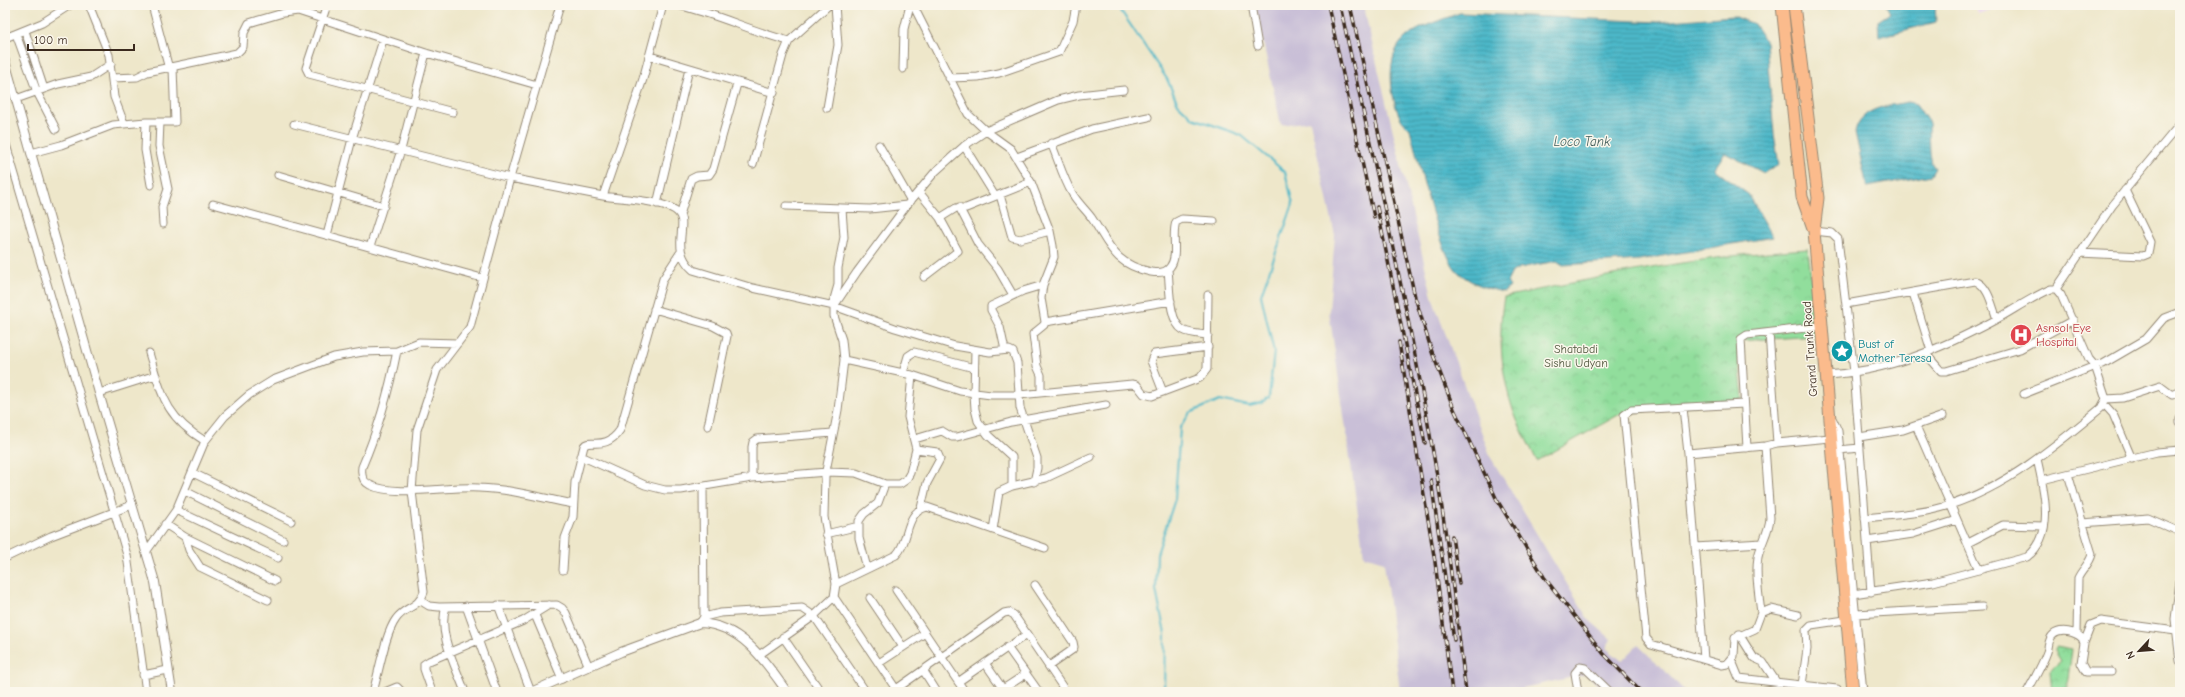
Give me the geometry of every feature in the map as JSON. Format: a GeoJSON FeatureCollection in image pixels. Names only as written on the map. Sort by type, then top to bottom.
{"type":"FeatureCollection","features":[{"type":"Feature","properties":{"kind":"main road"},"geometry":{"type":"LineString","coordinates":[[1782,5],[1802,197],[1814,231]]}},
{"type":"Feature","properties":{"kind":"main road","name":"Grand Trunk Road"},"geometry":{"type":"LineString","coordinates":[[1794,5],[1818,198],[1814,231],[1827,407],[1852,692]]}},
{"type":"Feature","properties":{"kind":"street"},"geometry":{"type":"LineString","coordinates":[[5,38],[42,23],[70,5]]}},
{"type":"Feature","properties":{"kind":"street"},"geometry":{"type":"LineString","coordinates":[[88,5],[103,36],[111,64],[114,97],[124,123]]}},
{"type":"Feature","properties":{"kind":"street"},"geometry":{"type":"LineString","coordinates":[[31,153],[56,147],[113,125],[146,122],[172,124],[175,122],[176,118],[171,68],[152,5]]}},
{"type":"Feature","properties":{"kind":"street"},"geometry":{"type":"LineString","coordinates":[[326,5],[306,72],[367,90],[452,112]]}},
{"type":"Feature","properties":{"kind":"street"},"geometry":{"type":"LineString","coordinates":[[373,692],[390,629],[396,618],[421,601],[424,592],[412,491],[417,430],[437,370],[470,327],[482,278],[560,5]]}},
{"type":"Feature","properties":{"kind":"street"},"geometry":{"type":"LineString","coordinates":[[603,196],[650,56],[663,5]]}},
{"type":"Feature","properties":{"kind":"street"},"geometry":{"type":"LineString","coordinates":[[678,5],[702,10],[762,34],[789,41]]}},
{"type":"Feature","properties":{"kind":"street"},"geometry":{"type":"LineString","coordinates":[[753,164],[774,93],[783,55],[789,41],[829,5]]}},
{"type":"Feature","properties":{"kind":"street"},"geometry":{"type":"LineString","coordinates":[[827,108],[838,45],[835,5]]}},
{"type":"Feature","properties":{"kind":"street"},"geometry":{"type":"LineString","coordinates":[[903,69],[904,29],[912,5]]}},
{"type":"Feature","properties":{"kind":"street"},"geometry":{"type":"LineString","coordinates":[[912,5],[968,114],[986,131],[1011,149],[1017,157],[1031,182],[1050,230],[1054,257],[1043,285],[1041,298],[1045,322],[1044,326],[1036,330],[1033,334],[1037,366],[1040,375],[1041,392]]}},
{"type":"Feature","properties":{"kind":"street"},"geometry":{"type":"LineString","coordinates":[[949,78],[978,78],[1059,52],[1074,21],[1076,5]]}},
{"type":"Feature","properties":{"kind":"street"},"geometry":{"type":"LineString","coordinates":[[1251,5],[1258,46]]}},
{"type":"Feature","properties":{"kind":"street"},"geometry":{"type":"LineString","coordinates":[[112,78],[136,77],[147,72],[237,53],[243,47],[245,27],[254,20],[298,11],[310,13],[322,19],[426,54],[537,85]]}},
{"type":"Feature","properties":{"kind":"street"},"geometry":{"type":"LineString","coordinates":[[25,31],[40,90]]}},
{"type":"Feature","properties":{"kind":"street"},"geometry":{"type":"LineString","coordinates":[[16,34],[56,129]]}},
{"type":"Feature","properties":{"kind":"street"},"geometry":{"type":"LineString","coordinates":[[327,235],[352,139],[383,40]]}},
{"type":"Feature","properties":{"kind":"street"},"geometry":{"type":"LineString","coordinates":[[370,247],[401,150],[426,54]]}},
{"type":"Feature","properties":{"kind":"street"},"geometry":{"type":"LineString","coordinates":[[650,56],[737,84],[774,93]]}},
{"type":"Feature","properties":{"kind":"street"},"geometry":{"type":"LineString","coordinates":[[5,61],[98,393],[155,582],[172,692]]}},
{"type":"Feature","properties":{"kind":"street"},"geometry":{"type":"LineString","coordinates":[[16,99],[58,84],[91,77],[111,64]]}},
{"type":"Feature","properties":{"kind":"street"},"geometry":{"type":"LineString","coordinates":[[657,204],[689,68]]}},
{"type":"Feature","properties":{"kind":"street"},"geometry":{"type":"LineString","coordinates":[[563,570],[565,538],[573,517],[575,482],[585,444],[602,444],[614,440],[620,430],[663,279],[680,253],[682,224],[680,215],[691,179],[697,176],[709,175],[714,169],[737,84]]}},
{"type":"Feature","properties":{"kind":"street"},"geometry":{"type":"LineString","coordinates":[[833,306],[909,203],[935,172],[964,146],[986,131],[1058,100],[1080,95],[1124,90]]}},
{"type":"Feature","properties":{"kind":"street"},"geometry":{"type":"LineString","coordinates":[[1017,157],[1051,143],[1092,129],[1148,117]]}},
{"type":"Feature","properties":{"kind":"street"},"geometry":{"type":"LineString","coordinates":[[146,122],[145,150],[150,184]]}},
{"type":"Feature","properties":{"kind":"street"},"geometry":{"type":"LineString","coordinates":[[160,122],[159,146],[168,189],[162,207],[163,224]]}},
{"type":"Feature","properties":{"kind":"street"},"geometry":{"type":"LineString","coordinates":[[294,124],[510,178],[603,196],[657,204],[673,209],[680,215]]}},
{"type":"Feature","properties":{"kind":"street"},"geometry":{"type":"LineString","coordinates":[[1825,375],[1854,372],[1886,366],[1929,352],[1997,319],[2046,291],[2056,289],[2079,253],[2125,190],[2180,124]]}},
{"type":"Feature","properties":{"kind":"street"},"geometry":{"type":"LineString","coordinates":[[5,141],[113,513],[127,555],[146,692]]}},
{"type":"Feature","properties":{"kind":"street"},"geometry":{"type":"LineString","coordinates":[[1051,143],[1071,193],[1090,216],[1117,257],[1127,265],[1138,269],[1154,272],[1168,270]]}},
{"type":"Feature","properties":{"kind":"street"},"geometry":{"type":"LineString","coordinates":[[879,145],[909,203]]}},
{"type":"Feature","properties":{"kind":"street"},"geometry":{"type":"LineString","coordinates":[[964,146],[998,196],[1012,238],[1020,239],[1050,230]]}},
{"type":"Feature","properties":{"kind":"street"},"geometry":{"type":"LineString","coordinates":[[278,175],[384,206]]}},
{"type":"Feature","properties":{"kind":"street"},"geometry":{"type":"LineString","coordinates":[[940,218],[959,207],[966,208],[1031,182]]}},
{"type":"Feature","properties":{"kind":"street"},"geometry":{"type":"LineString","coordinates":[[2079,253],[2143,256],[2148,254],[2150,242],[2125,190]]}},
{"type":"Feature","properties":{"kind":"street"},"geometry":{"type":"LineString","coordinates":[[919,192],[940,218],[958,252],[924,277]]}},
{"type":"Feature","properties":{"kind":"street"},"geometry":{"type":"LineString","coordinates":[[786,206],[870,209],[909,203]]}},
{"type":"Feature","properties":{"kind":"street"},"geometry":{"type":"LineString","coordinates":[[213,204],[482,278]]}},
{"type":"Feature","properties":{"kind":"street"},"geometry":{"type":"LineString","coordinates":[[959,207],[978,244],[998,269],[1013,295]]}},
{"type":"Feature","properties":{"kind":"street"},"geometry":{"type":"LineString","coordinates":[[760,655],[814,616],[834,597],[836,584],[824,517],[827,472],[838,410],[844,360],[842,340],[834,316],[833,306],[838,284],[838,268],[844,237],[842,209]]}},
{"type":"Feature","properties":{"kind":"street"},"geometry":{"type":"LineString","coordinates":[[1208,335],[1182,329],[1173,316],[1168,270],[1173,259],[1176,222],[1182,219],[1214,221]]}},
{"type":"Feature","properties":{"kind":"street"},"geometry":{"type":"LineString","coordinates":[[1814,231],[1832,233],[1838,239],[1854,372],[1871,592]]}},
{"type":"Feature","properties":{"kind":"street"},"geometry":{"type":"LineString","coordinates":[[680,253],[686,264],[693,270],[753,288],[833,306],[894,328],[974,350],[1009,350],[1016,356],[1019,395],[1023,420],[1037,458],[1037,468],[1034,482]]}},
{"type":"Feature","properties":{"kind":"street"},"geometry":{"type":"LineString","coordinates":[[1846,304],[1975,281],[1985,288],[1997,319]]}},
{"type":"Feature","properties":{"kind":"street"},"geometry":{"type":"LineString","coordinates":[[1005,350],[1000,327],[991,310],[992,306],[1013,295],[1043,285]]}},
{"type":"Feature","properties":{"kind":"street"},"geometry":{"type":"LineString","coordinates":[[2056,289],[2061,296],[2090,359],[2095,366],[2105,401],[2113,414],[2132,459]]}},
{"type":"Feature","properties":{"kind":"street"},"geometry":{"type":"LineString","coordinates":[[1913,293],[1929,352],[1937,368],[1941,371],[1946,371],[2020,349],[2073,320]]}},
{"type":"Feature","properties":{"kind":"street"},"geometry":{"type":"LineString","coordinates":[[844,360],[912,375],[974,394],[1019,395],[1132,384],[1137,385],[1144,394],[1148,396],[1163,392],[1200,378],[1204,375],[1207,369],[1208,295]]}},
{"type":"Feature","properties":{"kind":"street"},"geometry":{"type":"LineString","coordinates":[[1045,322],[1171,301]]}},
{"type":"Feature","properties":{"kind":"street"},"geometry":{"type":"LineString","coordinates":[[654,309],[713,326],[726,333],[727,336],[708,426]]}},
{"type":"Feature","properties":{"kind":"street"},"geometry":{"type":"LineString","coordinates":[[2024,394],[2103,364],[2146,339],[2159,322],[2180,312]]}},
{"type":"Feature","properties":{"kind":"street"},"geometry":{"type":"LineString","coordinates":[[1747,448],[1740,339],[1747,335],[1822,326]]}},
{"type":"Feature","properties":{"kind":"street"},"geometry":{"type":"LineString","coordinates":[[1769,332],[1777,443]]}},
{"type":"Feature","properties":{"kind":"street"},"geometry":{"type":"LineString","coordinates":[[146,552],[176,510],[193,473],[205,441],[225,416],[249,395],[273,380],[334,356],[363,352],[397,351],[419,342],[458,344]]}},
{"type":"Feature","properties":{"kind":"street"},"geometry":{"type":"LineString","coordinates":[[1163,392],[1151,361],[1154,354],[1208,347]]}},
{"type":"Feature","properties":{"kind":"street"},"geometry":{"type":"LineString","coordinates":[[974,350],[975,409],[984,431],[1012,457],[1012,486]]}},
{"type":"Feature","properties":{"kind":"street"},"geometry":{"type":"LineString","coordinates":[[397,351],[390,385],[362,467],[361,476],[370,485],[412,491],[445,488],[506,490],[573,504]]}},
{"type":"Feature","properties":{"kind":"street"},"geometry":{"type":"LineString","coordinates":[[903,373],[908,356],[914,352],[974,368]]}},
{"type":"Feature","properties":{"kind":"street"},"geometry":{"type":"LineString","coordinates":[[149,353],[169,411],[183,427],[205,441]]}},
{"type":"Feature","properties":{"kind":"street"},"geometry":{"type":"LineString","coordinates":[[98,393],[156,375]]}},
{"type":"Feature","properties":{"kind":"street"},"geometry":{"type":"LineString","coordinates":[[581,456],[645,485],[665,490],[703,487],[752,478],[827,472],[856,473],[885,484],[894,485],[906,480],[910,473],[916,449],[915,439],[908,416],[912,375]]}},
{"type":"Feature","properties":{"kind":"street"},"geometry":{"type":"LineString","coordinates":[[1865,518],[1917,512],[1950,505],[1993,486],[2037,459],[2071,434],[2105,401],[2123,398],[2160,386],[2172,395],[2180,391]]}},
{"type":"Feature","properties":{"kind":"street"},"geometry":{"type":"LineString","coordinates":[[1732,661],[1722,665],[1651,644],[1646,638],[1624,420],[1627,412],[1631,410],[1744,404]]}},
{"type":"Feature","properties":{"kind":"street"},"geometry":{"type":"LineString","coordinates":[[915,439],[942,431],[952,437],[957,437],[1023,420],[1106,405]]}},
{"type":"Feature","properties":{"kind":"street"},"geometry":{"type":"LineString","coordinates":[[1827,407],[1838,431],[1838,450],[1863,692]]}},
{"type":"Feature","properties":{"kind":"street"},"geometry":{"type":"LineString","coordinates":[[1683,408],[1688,453],[1704,659]]}},
{"type":"Feature","properties":{"kind":"street"},"geometry":{"type":"LineString","coordinates":[[1859,437],[1894,432],[1943,416]]}},
{"type":"Feature","properties":{"kind":"street"},"geometry":{"type":"LineString","coordinates":[[1916,426],[1979,570]]}},
{"type":"Feature","properties":{"kind":"street"},"geometry":{"type":"LineString","coordinates":[[752,478],[752,447],[753,442],[757,439],[833,433]]}},
{"type":"Feature","properties":{"kind":"street"},"geometry":{"type":"LineString","coordinates":[[1688,453],[1747,448],[1777,443],[1830,438]]}},
{"type":"Feature","properties":{"kind":"street"},"geometry":{"type":"LineString","coordinates":[[1765,446],[1770,518],[1769,528],[1762,543],[1757,566],[1761,613],[1755,629],[1739,634],[1734,638],[1732,661],[1739,678],[1837,689],[1837,692]]}},
{"type":"Feature","properties":{"kind":"street"},"geometry":{"type":"LineString","coordinates":[[1838,450],[1860,448]]}},
{"type":"Feature","properties":{"kind":"street"},"geometry":{"type":"LineString","coordinates":[[836,584],[900,551],[908,528],[921,508],[927,484],[940,459],[937,452],[916,449]]}},
{"type":"Feature","properties":{"kind":"street"},"geometry":{"type":"LineString","coordinates":[[2042,480],[2157,452],[2180,450]]}},
{"type":"Feature","properties":{"kind":"street"},"geometry":{"type":"LineString","coordinates":[[993,530],[999,492],[1012,486],[1034,482],[1063,471],[1091,457]]}},
{"type":"Feature","properties":{"kind":"street"},"geometry":{"type":"LineString","coordinates":[[1852,594],[1933,582],[2026,557],[2034,552],[2040,541],[2044,526],[2046,508],[2037,459]]}},
{"type":"Feature","properties":{"kind":"street"},"geometry":{"type":"LineString","coordinates":[[193,473],[291,521]]}},
{"type":"Feature","properties":{"kind":"street"},"geometry":{"type":"LineString","coordinates":[[2068,474],[2092,554],[2091,560],[2078,578],[2077,634]]}},
{"type":"Feature","properties":{"kind":"street"},"geometry":{"type":"LineString","coordinates":[[867,568],[860,538],[859,526],[864,514],[878,503],[885,484]]}},
{"type":"Feature","properties":{"kind":"street"},"geometry":{"type":"LineString","coordinates":[[702,620],[703,487]]}},
{"type":"Feature","properties":{"kind":"street"},"geometry":{"type":"LineString","coordinates":[[185,491],[283,540]]}},
{"type":"Feature","properties":{"kind":"street"},"geometry":{"type":"LineString","coordinates":[[5,558],[51,536],[132,505]]}},
{"type":"Feature","properties":{"kind":"street"},"geometry":{"type":"LineString","coordinates":[[921,508],[926,507],[935,509],[1045,548]]}},
{"type":"Feature","properties":{"kind":"street"},"geometry":{"type":"LineString","coordinates":[[176,510],[278,558]]}},
{"type":"Feature","properties":{"kind":"street"},"geometry":{"type":"LineString","coordinates":[[2082,523],[2148,518],[2180,532]]}},
{"type":"Feature","properties":{"kind":"street"},"geometry":{"type":"LineString","coordinates":[[1867,541],[1913,534],[1957,520]]}},
{"type":"Feature","properties":{"kind":"street"},"geometry":{"type":"LineString","coordinates":[[165,524],[186,537],[276,581]]}},
{"type":"Feature","properties":{"kind":"street"},"geometry":{"type":"LineString","coordinates":[[1968,543],[2003,524],[2044,526]]}},
{"type":"Feature","properties":{"kind":"street"},"geometry":{"type":"LineString","coordinates":[[826,534],[859,526]]}},
{"type":"Feature","properties":{"kind":"street"},"geometry":{"type":"LineString","coordinates":[[186,537],[189,550],[200,567],[268,600]]}},
{"type":"Feature","properties":{"kind":"street"},"geometry":{"type":"LineString","coordinates":[[1695,546],[1762,543]]}},
{"type":"Feature","properties":{"kind":"street"},"geometry":{"type":"LineString","coordinates":[[1035,585],[1073,642],[1074,647],[1049,666]]}},
{"type":"Feature","properties":{"kind":"street"},"geometry":{"type":"LineString","coordinates":[[2180,585],[2176,614],[2176,631],[2180,661]]}},
{"type":"Feature","properties":{"kind":"street"},"geometry":{"type":"LineString","coordinates":[[896,590],[965,692]]}},
{"type":"Feature","properties":{"kind":"street"},"geometry":{"type":"LineString","coordinates":[[834,597],[879,663],[896,691],[922,670],[1004,613],[1009,612],[1014,615],[1066,692]]}},
{"type":"Feature","properties":{"kind":"street"},"geometry":{"type":"LineString","coordinates":[[870,598],[903,647]]}},
{"type":"Feature","properties":{"kind":"street"},"geometry":{"type":"LineString","coordinates":[[421,601],[429,606],[446,607],[550,605],[562,608],[566,613],[589,667]]}},
{"type":"Feature","properties":{"kind":"street"},"geometry":{"type":"LineString","coordinates":[[498,605],[531,692],[635,647],[720,613],[802,608],[814,616],[866,692]]}},
{"type":"Feature","properties":{"kind":"street"},"geometry":{"type":"LineString","coordinates":[[432,692],[424,669],[424,664],[535,615],[550,605]]}},
{"type":"Feature","properties":{"kind":"street"},"geometry":{"type":"LineString","coordinates":[[466,606],[497,692]]}},
{"type":"Feature","properties":{"kind":"street"},"geometry":{"type":"LineString","coordinates":[[446,607],[444,624],[451,652],[465,692]]}},
{"type":"Feature","properties":{"kind":"street"},"geometry":{"type":"LineString","coordinates":[[1856,614],[1982,607]]}},
{"type":"Feature","properties":{"kind":"street"},"geometry":{"type":"LineString","coordinates":[[1761,613],[1771,609],[1798,614]]}},
{"type":"Feature","properties":{"kind":"street"},"geometry":{"type":"LineString","coordinates":[[535,615],[562,679]]}},
{"type":"Feature","properties":{"kind":"street"},"geometry":{"type":"LineString","coordinates":[[702,620],[729,631],[746,641],[760,655],[787,692]]}},
{"type":"Feature","properties":{"kind":"street"},"geometry":{"type":"LineString","coordinates":[[1802,685],[1807,649],[1806,630],[1811,625],[1845,620]]}},
{"type":"Feature","properties":{"kind":"street"},"geometry":{"type":"LineString","coordinates":[[2111,672],[2092,673],[2082,668],[2081,663],[2084,643],[2092,625],[2100,621],[2176,631]]}},
{"type":"Feature","properties":{"kind":"street"},"geometry":{"type":"LineString","coordinates":[[2027,692],[2044,659],[2053,634],[2059,632],[2077,634],[2082,638],[2084,643]]}},
{"type":"Feature","properties":{"kind":"street"},"geometry":{"type":"LineString","coordinates":[[879,663],[925,633]]}},
{"type":"Feature","properties":{"kind":"street"},"geometry":{"type":"LineString","coordinates":[[958,682],[1027,634]]}},
{"type":"Feature","properties":{"kind":"street"},"geometry":{"type":"LineString","coordinates":[[1739,634],[1754,658],[1763,662],[1777,683]]}},
{"type":"Feature","properties":{"kind":"street"},"geometry":{"type":"LineString","coordinates":[[783,637],[821,692]]}},
{"type":"Feature","properties":{"kind":"street"},"geometry":{"type":"LineString","coordinates":[[1007,648],[1039,692]]}},
{"type":"Feature","properties":{"kind":"street"},"geometry":{"type":"LineString","coordinates":[[985,663],[1004,691],[1026,674]]}},
{"type":"Feature","properties":{"kind":"street"},"geometry":{"type":"LineString","coordinates":[[1578,692],[1575,672],[1580,667],[1585,668],[1610,692]]}},
{"type":"Feature","properties":{"kind":"street"},"geometry":{"type":"LineString","coordinates":[[144,675],[168,670]]}},
{"type":"Feature","properties":{"kind":"street"},"geometry":{"type":"LineString","coordinates":[[922,670],[937,692]]}},
{"type":"Feature","properties":{"kind":"street"},"geometry":{"type":"LineString","coordinates":[[385,692],[397,687],[402,692]]}},
{"type":"Feature","properties":{"kind":"shaded area"},"geometry":{"type":"Polygon","coordinates":[[[1255,5],[1363,5],[1433,300],[1491,458],[1588,619],[1611,639],[1606,648],[1622,661],[1638,645],[1686,692],[1605,692],[1587,674],[1523,688],[1524,692],[1400,692],[1384,562],[1364,556],[1329,311],[1335,235],[1310,121],[1281,125],[1255,5]]]}},
{"type":"Feature","properties":{"kind":"shaded area"},"geometry":{"type":"Polygon","coordinates":[[[1975,5],[2005,5],[1978,14],[1975,5]]]}},
{"type":"Feature","properties":{"kind":"green space","name":"Shatabdi Sishu Udyan"},"geometry":{"type":"Polygon","coordinates":[[[1808,249],[1817,336],[1737,341],[1743,399],[1620,414],[1537,461],[1517,420],[1504,375],[1501,327],[1504,297],[1579,281],[1693,261],[1808,249]]]}},
{"type":"Feature","properties":{"kind":"green space"},"geometry":{"type":"Polygon","coordinates":[[[2056,647],[2072,650],[2066,692],[2052,692],[2050,670],[2061,661],[2055,651],[2056,647]]]}},
{"type":"Feature","properties":{"kind":"water"},"geometry":{"type":"Polygon","coordinates":[[[1886,5],[1935,5],[1936,22],[1879,37],[1878,21],[1890,13],[1886,5]]]}},
{"type":"Feature","properties":{"kind":"water","name":"Loco Tank"},"geometry":{"type":"Polygon","coordinates":[[[1460,13],[1658,22],[1733,16],[1754,24],[1766,42],[1774,134],[1779,165],[1764,173],[1725,153],[1714,169],[1749,195],[1773,237],[1639,260],[1563,265],[1557,261],[1519,268],[1512,272],[1507,282],[1510,287],[1504,292],[1479,285],[1467,279],[1457,271],[1450,261],[1443,245],[1436,226],[1410,129],[1402,121],[1397,109],[1391,77],[1394,56],[1398,46],[1404,39],[1423,27],[1460,13]]]}},
{"type":"Feature","properties":{"kind":"water"},"geometry":{"type":"Polygon","coordinates":[[[1908,102],[1916,104],[1929,123],[1930,153],[1932,164],[1935,168],[1931,175],[1867,187],[1855,132],[1858,124],[1863,117],[1876,109],[1908,102]]]}},
{"type":"Feature","properties":{"kind":"waterway"},"geometry":{"type":"LineString","coordinates":[[1117,5],[1167,79],[1178,104],[1193,118],[1241,135],[1285,172],[1293,204],[1261,295],[1274,352],[1269,397],[1262,403],[1249,406],[1220,400],[1190,413],[1180,428],[1175,499],[1157,554],[1156,590],[1165,634],[1164,692]]}},
{"type":"Feature","properties":{"kind":"railway"},"geometry":{"type":"LineString","coordinates":[[1328,5],[1374,217]]}},
{"type":"Feature","properties":{"kind":"railway"},"geometry":{"type":"LineString","coordinates":[[1340,5],[1401,284],[1423,396],[1443,512],[1466,692]]}},
{"type":"Feature","properties":{"kind":"railway"},"geometry":{"type":"LineString","coordinates":[[1350,5],[1415,297],[1432,352],[1454,409],[1497,500],[1544,577],[1603,653],[1641,692]]}},
{"type":"Feature","properties":{"kind":"railway"},"geometry":{"type":"LineString","coordinates":[[1377,207],[1425,443]]}},
{"type":"Feature","properties":{"kind":"railway"},"geometry":{"type":"LineString","coordinates":[[1399,342],[1435,562],[1452,692]]}},
{"type":"Feature","properties":{"kind":"railway"},"geometry":{"type":"LineString","coordinates":[[1431,480],[1454,640]]}},
{"type":"Feature","properties":{"kind":"railway"},"geometry":{"type":"LineString","coordinates":[[1452,536],[1459,584]]}},
{"type":"Feature","properties":{"kind":"place","name":"Asnsol Eye Hospital"},"geometry":{"type":"Point","coordinates":[2021,335]}},
{"type":"Feature","properties":{"kind":"place","name":"Bust of Mother Teresa"},"geometry":{"type":"Point","coordinates":[1842,351]}}]}
